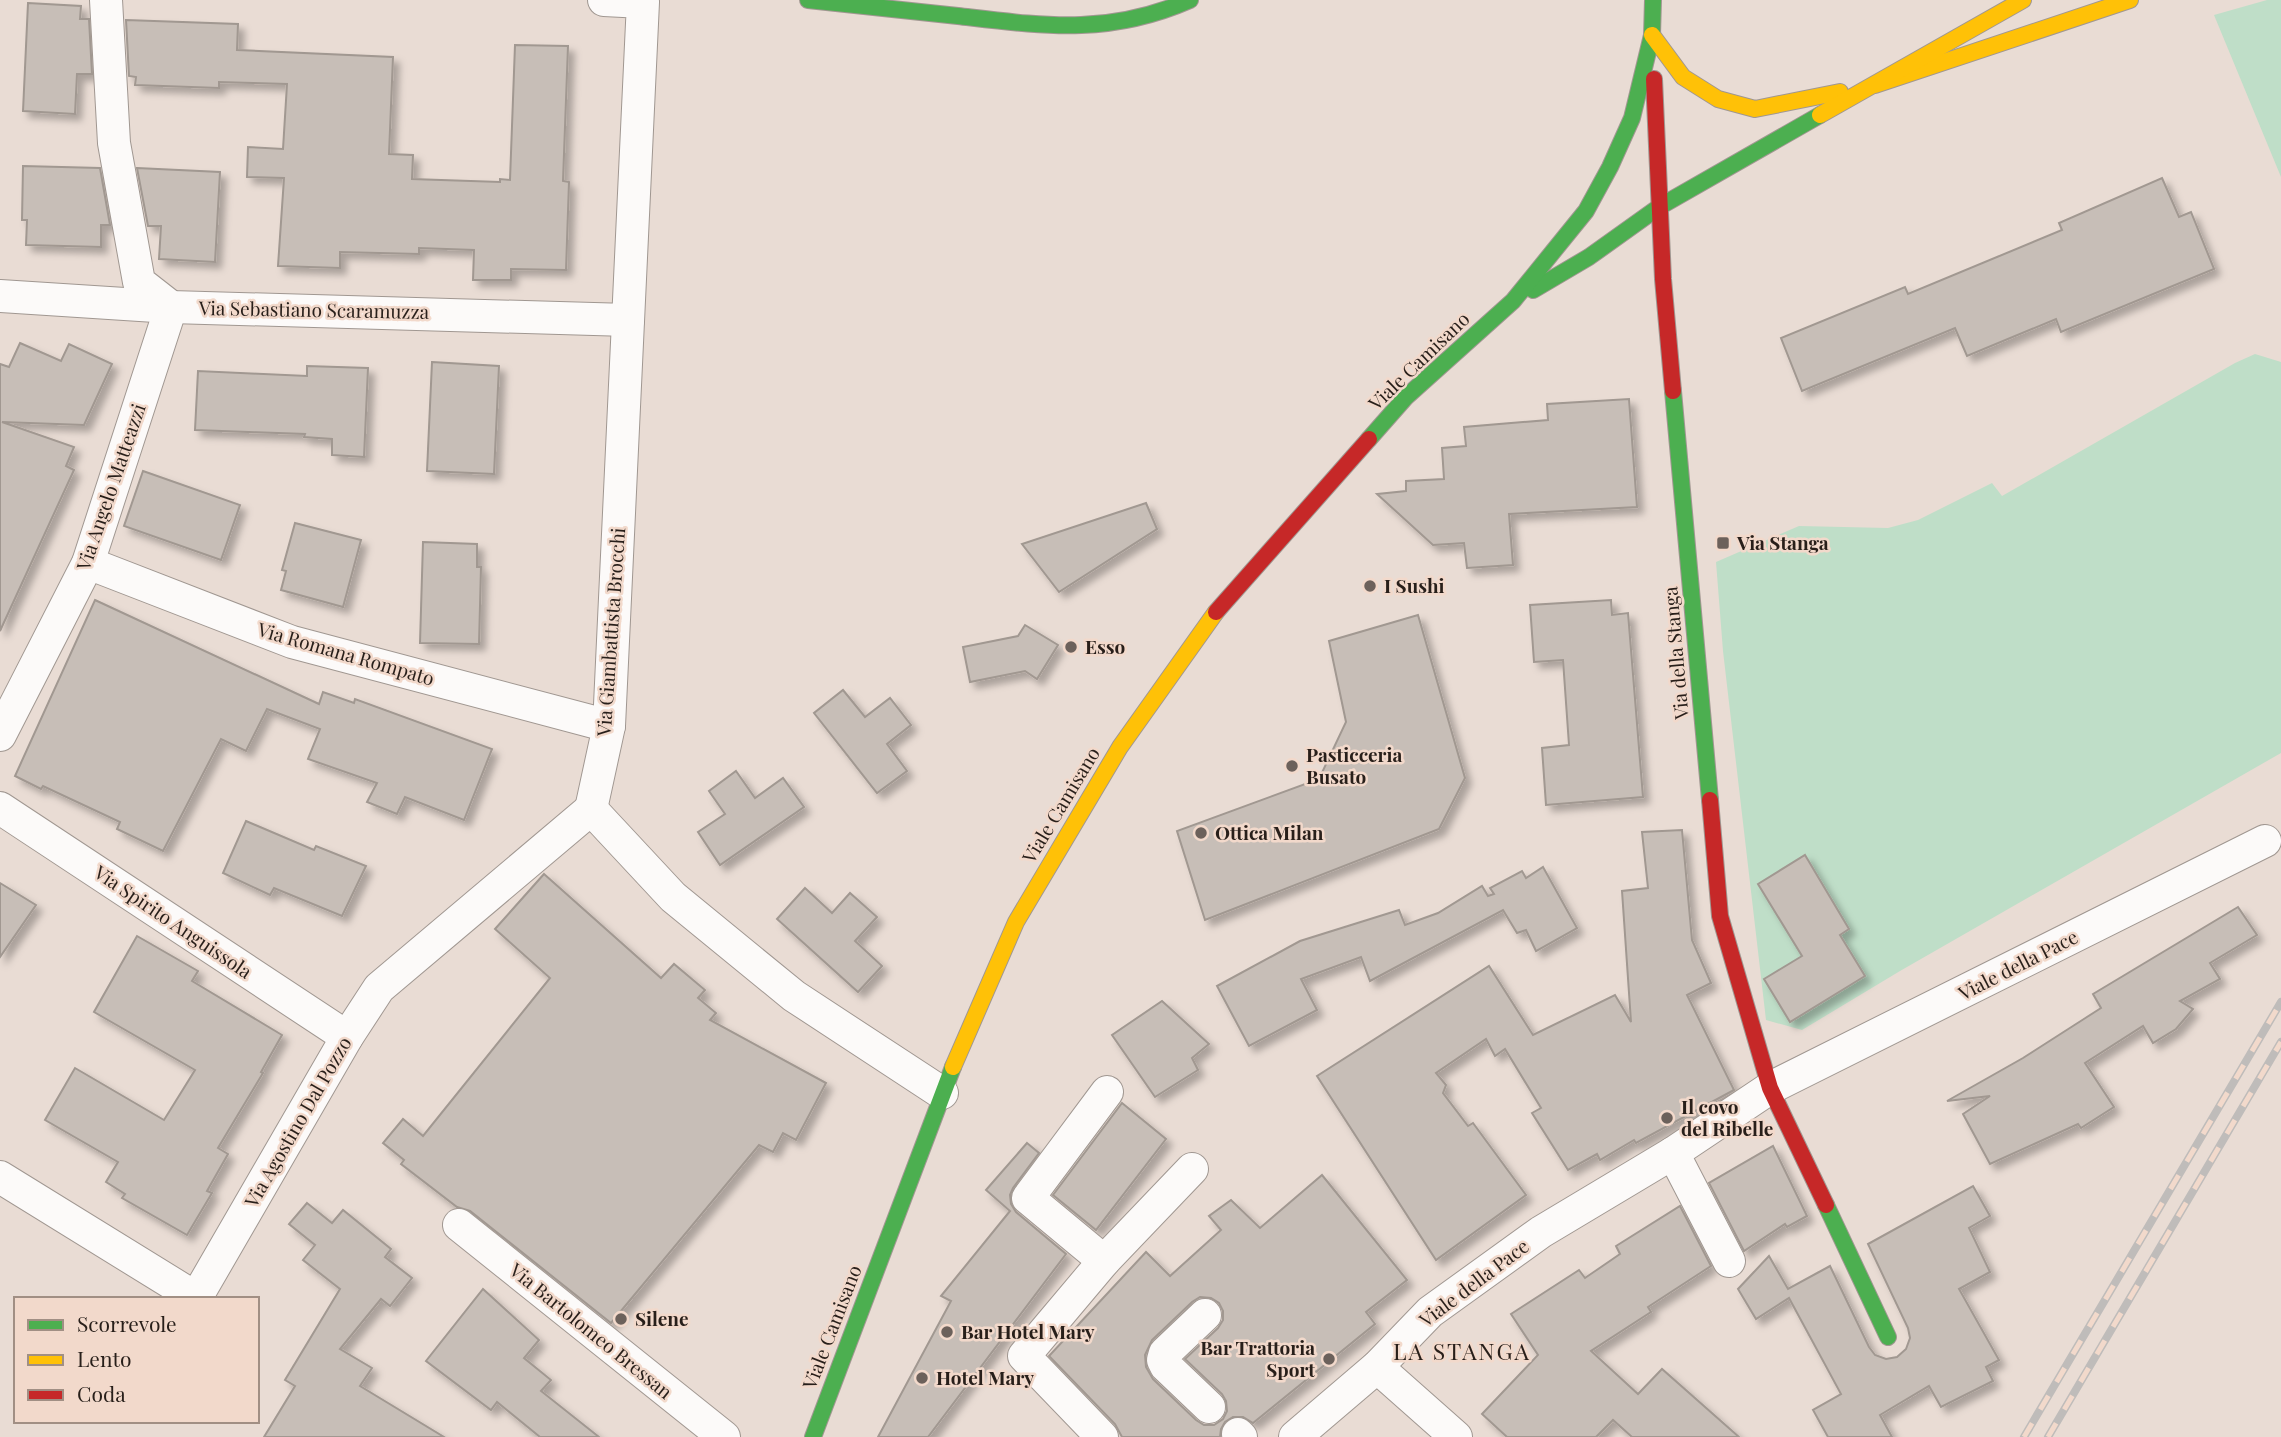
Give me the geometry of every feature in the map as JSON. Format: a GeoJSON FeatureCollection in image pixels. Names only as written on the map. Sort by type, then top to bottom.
{"type":"FeatureCollection","features":[{"type":"Feature","properties":{"kind":"main road"},"geometry":{"type":"LineString","coordinates":[[808,0],[1039,26],[1071,27],[1135,21],[1190,0]]}},
{"type":"Feature","properties":{"kind":"main road","name":"Viale Camisano"},"geometry":{"type":"LineString","coordinates":[[813,1437],[942,1093],[1016,922],[1121,747],[1213,616],[1406,397],[1513,301],[1586,211],[1632,118],[1653,35],[1653,0]]}},
{"type":"Feature","properties":{"kind":"main road","name":"Viale Camisano"},"geometry":{"type":"LineString","coordinates":[[1513,301],[1589,257],[1659,207],[2023,0]]}},
{"type":"Feature","properties":{"kind":"main road"},"geometry":{"type":"LineString","coordinates":[[1875,85],[2130,0]]}},
{"type":"Feature","properties":{"kind":"main road","name":"Viale Camisano"},"geometry":{"type":"LineString","coordinates":[[1653,35],[1683,77],[1718,99],[1755,109],[1875,85]]}},
{"type":"Feature","properties":{"kind":"main road","name":"Via della Stanga"},"geometry":{"type":"LineString","coordinates":[[1653,35],[1659,207],[1675,428],[1720,916],[1770,1088]]}},
{"type":"Feature","properties":{"kind":"main road"},"geometry":{"type":"LineString","coordinates":[[1770,1088],[1888,1337]]}},
{"type":"Feature","properties":{"kind":"street"},"geometry":{"type":"LineString","coordinates":[[106,0],[114,142],[139,282],[171,307]]}},
{"type":"Feature","properties":{"kind":"street","name":"Via Giambattista Brocchi"},"geometry":{"type":"LineString","coordinates":[[592,809],[609,726],[643,2],[604,0]]}},
{"type":"Feature","properties":{"kind":"street","name":"Via Sebastiano Scaramuzza"},"geometry":{"type":"LineString","coordinates":[[0,296],[171,307],[628,320]]}},
{"type":"Feature","properties":{"kind":"street","name":"Via Angelo Matteazzi"},"geometry":{"type":"LineString","coordinates":[[0,736],[88,563],[171,307]]}},
{"type":"Feature","properties":{"kind":"street","name":"Via Romana Rompato"},"geometry":{"type":"LineString","coordinates":[[88,563],[292,642],[609,726]]}},
{"type":"Feature","properties":{"kind":"street","name":"Via Spirito Anguissola"},"geometry":{"type":"LineString","coordinates":[[0,807],[347,1037]]}},
{"type":"Feature","properties":{"kind":"street"},"geometry":{"type":"LineString","coordinates":[[592,809],[673,897],[794,996],[942,1093]]}},
{"type":"Feature","properties":{"kind":"street","name":"Via Agostino Dal Pozzo"},"geometry":{"type":"LineString","coordinates":[[197,1297],[347,1037],[379,988],[592,809]]}},
{"type":"Feature","properties":{"kind":"street","name":"Viale della Pace"},"geometry":{"type":"LineString","coordinates":[[1295,1437],[1377,1367],[1430,1312],[1541,1232],[1673,1153],[1770,1088],[2265,841]]}},
{"type":"Feature","properties":{"kind":"street"},"geometry":{"type":"LineString","coordinates":[[1104,1261],[1028,1198],[1107,1092]]}},
{"type":"Feature","properties":{"kind":"street"},"geometry":{"type":"LineString","coordinates":[[1673,1153],[1729,1261]]}},
{"type":"Feature","properties":{"kind":"street"},"geometry":{"type":"LineString","coordinates":[[1102,1437],[1024,1356],[1104,1261],[1192,1169]]}},
{"type":"Feature","properties":{"kind":"street","name":"Via Agostino Dal Pozzo"},"geometry":{"type":"LineString","coordinates":[[0,1177],[194,1297]]}},
{"type":"Feature","properties":{"kind":"street","name":"Via Bartolomeo Bressan"},"geometry":{"type":"LineString","coordinates":[[459,1226],[723,1437]]}},
{"type":"Feature","properties":{"kind":"street"},"geometry":{"type":"LineString","coordinates":[[1205,1315],[1166,1353],[1163,1360],[1209,1408]]}},
{"type":"Feature","properties":{"kind":"street"},"geometry":{"type":"LineString","coordinates":[[1377,1367],[1456,1437]]}},
{"type":"Feature","properties":{"kind":"green space"},"geometry":{"type":"Polygon","coordinates":[[[2267,0],[2281,0],[2281,177],[2214,15],[2267,0]]]}},
{"type":"Feature","properties":{"kind":"green space"},"geometry":{"type":"Polygon","coordinates":[[[2255,354],[2281,362],[2281,753],[1802,1030],[1766,1020],[1723,651],[1716,562],[1799,526],[1888,528],[1918,520],[1992,483],[2002,496],[2255,354]]]}},
{"type":"Feature","properties":{"kind":"building"},"geometry":{"type":"Polygon","coordinates":[[[28,3],[81,6],[80,19],[89,19],[92,74],[77,74],[75,114],[23,111],[28,3]]]}},
{"type":"Feature","properties":{"kind":"building"},"geometry":{"type":"Polygon","coordinates":[[[126,20],[238,24],[237,50],[393,57],[389,154],[413,155],[412,179],[500,182],[500,179],[510,180],[515,45],[568,46],[563,181],[569,182],[566,270],[511,269],[511,280],[473,280],[474,250],[419,248],[419,254],[340,252],[340,268],[278,266],[284,178],[247,177],[248,147],[283,149],[287,84],[219,82],[219,88],[135,85],[136,77],[129,76],[126,20]]]}},
{"type":"Feature","properties":{"kind":"building"},"geometry":{"type":"Polygon","coordinates":[[[23,166],[100,168],[110,225],[101,225],[101,247],[26,245],[27,220],[22,220],[23,166]]]}},
{"type":"Feature","properties":{"kind":"building"},"geometry":{"type":"Polygon","coordinates":[[[137,168],[220,172],[215,262],[159,259],[161,226],[148,226],[137,168]]]}},
{"type":"Feature","properties":{"kind":"building"},"geometry":{"type":"Polygon","coordinates":[[[2162,178],[2179,217],[2191,212],[2214,269],[2061,332],[2056,319],[1967,356],[1955,328],[1802,391],[1781,338],[1905,287],[1908,294],[2062,230],[2059,223],[2162,178]]]}},
{"type":"Feature","properties":{"kind":"building"},"geometry":{"type":"Polygon","coordinates":[[[20,343],[61,361],[69,344],[112,364],[84,425],[2,422],[74,447],[66,466],[74,470],[0,631],[0,364],[9,367],[20,343]]]}},
{"type":"Feature","properties":{"kind":"building"},"geometry":{"type":"Polygon","coordinates":[[[432,362],[499,366],[494,474],[427,471],[432,362]]]}},
{"type":"Feature","properties":{"kind":"building"},"geometry":{"type":"Polygon","coordinates":[[[307,366],[368,368],[364,457],[332,455],[332,439],[304,437],[305,434],[195,430],[198,371],[307,376],[307,366]]]}},
{"type":"Feature","properties":{"kind":"building"},"geometry":{"type":"Polygon","coordinates":[[[1629,399],[1637,507],[1509,514],[1513,565],[1467,568],[1464,543],[1433,545],[1377,494],[1406,491],[1406,481],[1444,479],[1442,448],[1466,446],[1464,427],[1548,420],[1547,404],[1629,399]]]}},
{"type":"Feature","properties":{"kind":"building"},"geometry":{"type":"Polygon","coordinates":[[[143,471],[240,505],[221,560],[124,526],[143,471]]]}},
{"type":"Feature","properties":{"kind":"building"},"geometry":{"type":"Polygon","coordinates":[[[1146,503],[1157,529],[1059,592],[1022,544],[1146,503]]]}},
{"type":"Feature","properties":{"kind":"building"},"geometry":{"type":"Polygon","coordinates":[[[295,523],[361,540],[343,607],[281,590],[286,571],[282,570],[295,523]]]}},
{"type":"Feature","properties":{"kind":"building"},"geometry":{"type":"Polygon","coordinates":[[[423,542],[477,544],[477,567],[481,567],[479,644],[420,643],[423,542]]]}},
{"type":"Feature","properties":{"kind":"building"},"geometry":{"type":"Polygon","coordinates":[[[95,600],[319,704],[323,692],[354,703],[355,699],[492,749],[464,820],[405,797],[397,814],[367,802],[377,783],[308,759],[320,729],[267,709],[246,751],[221,739],[163,851],[117,829],[120,822],[15,776],[95,600]]]}},
{"type":"Feature","properties":{"kind":"building"},"geometry":{"type":"Polygon","coordinates":[[[1611,600],[1612,615],[1628,613],[1643,797],[1546,805],[1542,748],[1569,745],[1563,660],[1534,662],[1530,605],[1611,600]]]}},
{"type":"Feature","properties":{"kind":"building"},"geometry":{"type":"Polygon","coordinates":[[[1418,615],[1465,778],[1439,829],[1205,920],[1177,831],[1319,779],[1346,722],[1329,641],[1418,615]]]}},
{"type":"Feature","properties":{"kind":"building"},"geometry":{"type":"Polygon","coordinates":[[[1025,625],[1058,645],[1037,679],[1025,671],[970,682],[963,647],[1018,636],[1025,625]]]}},
{"type":"Feature","properties":{"kind":"building"},"geometry":{"type":"Polygon","coordinates":[[[843,690],[865,717],[890,698],[911,725],[887,744],[907,771],[877,793],[814,713],[843,690]]]}},
{"type":"Feature","properties":{"kind":"building"},"geometry":{"type":"Polygon","coordinates":[[[736,771],[755,798],[783,778],[804,807],[720,865],[698,832],[725,814],[709,791],[736,771]]]}},
{"type":"Feature","properties":{"kind":"building"},"geometry":{"type":"Polygon","coordinates":[[[246,821],[314,850],[316,846],[366,866],[342,916],[274,888],[270,895],[223,873],[246,821]]]}},
{"type":"Feature","properties":{"kind":"building"},"geometry":{"type":"Polygon","coordinates":[[[1682,830],[1692,940],[1711,983],[1687,995],[1734,1090],[1636,1143],[1634,1140],[1600,1160],[1597,1154],[1568,1170],[1532,1113],[1541,1108],[1505,1049],[1495,1056],[1486,1039],[1436,1073],[1446,1085],[1443,1093],[1468,1126],[1473,1123],[1526,1195],[1436,1260],[1317,1076],[1489,966],[1533,1035],[1615,995],[1631,1022],[1622,891],[1648,888],[1642,832],[1682,830]]]}},
{"type":"Feature","properties":{"kind":"building"},"geometry":{"type":"Polygon","coordinates":[[[1805,855],[1849,929],[1840,935],[1865,976],[1790,1022],[1764,979],[1802,956],[1758,884],[1805,855]]]}},
{"type":"Feature","properties":{"kind":"building"},"geometry":{"type":"Polygon","coordinates":[[[1543,867],[1577,928],[1536,951],[1526,930],[1517,933],[1503,910],[1370,981],[1361,957],[1301,979],[1317,1010],[1249,1046],[1217,986],[1300,941],[1399,910],[1405,925],[1438,913],[1482,886],[1488,896],[1494,894],[1490,888],[1522,871],[1526,878],[1543,867]]]}},
{"type":"Feature","properties":{"kind":"building"},"geometry":{"type":"Polygon","coordinates":[[[544,874],[661,978],[674,964],[705,990],[698,998],[716,1013],[710,1020],[826,1083],[796,1140],[783,1133],[773,1152],[759,1145],[611,1323],[470,1211],[457,1207],[401,1164],[404,1160],[383,1143],[403,1119],[423,1136],[550,978],[495,929],[544,874]]]}},
{"type":"Feature","properties":{"kind":"building"},"geometry":{"type":"Polygon","coordinates":[[[0,883],[36,905],[0,957],[0,883]]]}},
{"type":"Feature","properties":{"kind":"building"},"geometry":{"type":"Polygon","coordinates":[[[805,888],[832,913],[850,893],[877,917],[855,941],[882,966],[858,992],[777,919],[805,888]]]}},
{"type":"Feature","properties":{"kind":"building"},"geometry":{"type":"Polygon","coordinates":[[[2238,907],[2257,935],[2210,963],[2220,979],[2180,1001],[2193,1009],[2176,1029],[2153,1043],[2143,1026],[2085,1063],[2114,1107],[2081,1128],[2078,1124],[1990,1164],[1963,1114],[1990,1096],[1947,1101],[2023,1058],[2101,1008],[2093,994],[2238,907]]]}},
{"type":"Feature","properties":{"kind":"building"},"geometry":{"type":"Polygon","coordinates":[[[137,936],[198,971],[192,981],[282,1035],[261,1072],[263,1073],[218,1148],[228,1154],[207,1191],[212,1193],[187,1235],[122,1198],[125,1194],[106,1182],[118,1162],[45,1120],[75,1068],[164,1120],[195,1070],[94,1012],[137,936]]]}},
{"type":"Feature","properties":{"kind":"building"},"geometry":{"type":"Polygon","coordinates":[[[1162,1001],[1209,1044],[1192,1058],[1198,1070],[1155,1097],[1112,1035],[1162,1001]]]}},
{"type":"Feature","properties":{"kind":"building"},"geometry":{"type":"Polygon","coordinates":[[[1122,1103],[1166,1139],[1096,1230],[1053,1195],[1122,1103]]]}},
{"type":"Feature","properties":{"kind":"building"},"geometry":{"type":"Polygon","coordinates":[[[1027,1143],[1039,1153],[1013,1188],[1010,1195],[1011,1204],[1016,1212],[1066,1254],[928,1437],[878,1437],[951,1301],[941,1296],[1010,1211],[986,1190],[1027,1143]]]}},
{"type":"Feature","properties":{"kind":"building"},"geometry":{"type":"Polygon","coordinates":[[[1773,1146],[1807,1216],[1787,1227],[1785,1224],[1744,1251],[1709,1183],[1773,1146]]]}},
{"type":"Feature","properties":{"kind":"building"},"geometry":{"type":"Polygon","coordinates":[[[1322,1175],[1407,1280],[1366,1312],[1375,1324],[1253,1423],[1243,1417],[1233,1417],[1225,1422],[1220,1437],[1122,1437],[1115,1424],[1049,1356],[1146,1252],[1170,1276],[1221,1230],[1209,1216],[1231,1200],[1260,1228],[1322,1175]],[[1200,1297],[1192,1302],[1152,1340],[1145,1355],[1146,1367],[1153,1379],[1204,1425],[1214,1425],[1223,1419],[1227,1411],[1226,1401],[1185,1359],[1223,1320],[1219,1303],[1211,1298],[1200,1297]]]}},
{"type":"Feature","properties":{"kind":"building"},"geometry":{"type":"Polygon","coordinates":[[[1973,1186],[1990,1216],[1969,1228],[1990,1272],[1959,1289],[1999,1360],[1986,1367],[1993,1381],[1941,1407],[1929,1386],[1880,1415],[1892,1437],[1828,1437],[1813,1410],[1841,1394],[1789,1298],[1756,1319],[1738,1289],[1769,1256],[1788,1289],[1830,1266],[1869,1347],[1875,1355],[1886,1359],[1897,1357],[1906,1349],[1910,1338],[1908,1328],[1868,1244],[1973,1186]]]}},
{"type":"Feature","properties":{"kind":"building"},"geometry":{"type":"Polygon","coordinates":[[[307,1203],[332,1223],[343,1210],[391,1249],[385,1257],[412,1278],[390,1306],[381,1299],[340,1349],[372,1368],[360,1386],[444,1437],[264,1437],[295,1386],[285,1380],[340,1289],[303,1260],[315,1245],[289,1224],[307,1203]]]}},
{"type":"Feature","properties":{"kind":"building"},"geometry":{"type":"Polygon","coordinates":[[[1680,1206],[1711,1266],[1648,1307],[1651,1312],[1591,1351],[1638,1394],[1662,1369],[1739,1437],[1632,1437],[1613,1420],[1596,1437],[1507,1437],[1482,1414],[1538,1355],[1511,1314],[1579,1270],[1585,1278],[1620,1254],[1616,1246],[1680,1206]]]}},
{"type":"Feature","properties":{"kind":"building"},"geometry":{"type":"Polygon","coordinates":[[[483,1289],[539,1340],[524,1358],[551,1380],[541,1391],[599,1437],[540,1437],[497,1402],[491,1410],[426,1361],[483,1289]]]}},
{"type":"Feature","properties":{"kind":"railway"},"geometry":{"type":"LineString","coordinates":[[2024,1437],[2281,1002]]}},
{"type":"Feature","properties":{"kind":"railway"},"geometry":{"type":"LineString","coordinates":[[2048,1437],[2281,1042]]}},
{"type":"Feature","properties":{"kind":"traffic: fast"},"geometry":{"type":"LineString","coordinates":[[808,0],[1048,25],[1103,24],[1131,19],[1190,0]]}},
{"type":"Feature","properties":{"kind":"traffic: fast"},"geometry":{"type":"LineString","coordinates":[[1369,439],[1406,397],[1513,301],[1586,211],[1632,118],[1652,35],[1653,0]]}},
{"type":"Feature","properties":{"kind":"traffic: fast"},"geometry":{"type":"LineString","coordinates":[[1533,290],[1589,257],[1659,207],[1820,115]]}},
{"type":"Feature","properties":{"kind":"traffic: fast"},"geometry":{"type":"LineString","coordinates":[[1673,391],[1710,800]]}},
{"type":"Feature","properties":{"kind":"traffic: fast"},"geometry":{"type":"LineString","coordinates":[[813,1437],[953,1067]]}},
{"type":"Feature","properties":{"kind":"traffic: fast"},"geometry":{"type":"LineString","coordinates":[[1826,1205],[1888,1337]]}},
{"type":"Feature","properties":{"kind":"traffic: slow"},"geometry":{"type":"LineString","coordinates":[[1820,115],[2023,0]]}},
{"type":"Feature","properties":{"kind":"traffic: slow"},"geometry":{"type":"LineString","coordinates":[[1875,85],[2130,0]]}},
{"type":"Feature","properties":{"kind":"traffic: slow"},"geometry":{"type":"LineString","coordinates":[[1652,35],[1683,77],[1718,99],[1755,109],[1840,92]]}},
{"type":"Feature","properties":{"kind":"traffic: slow"},"geometry":{"type":"LineString","coordinates":[[953,1067],[1016,922],[1120,747],[1216,612]]}},
{"type":"Feature","properties":{"kind":"traffic: jam"},"geometry":{"type":"LineString","coordinates":[[1654,79],[1663,279],[1673,391]]}},
{"type":"Feature","properties":{"kind":"traffic: jam"},"geometry":{"type":"LineString","coordinates":[[1216,612],[1369,439]]}},
{"type":"Feature","properties":{"kind":"traffic: jam"},"geometry":{"type":"LineString","coordinates":[[1710,800],[1720,916],[1770,1088],[1826,1205]]}},
{"type":"Feature","properties":{"kind":"place","name":"Via Stanga"},"geometry":{"type":"Point","coordinates":[1723,543]}},
{"type":"Feature","properties":{"kind":"place","name":"I Sushi"},"geometry":{"type":"Point","coordinates":[1370,586]}},
{"type":"Feature","properties":{"kind":"place","name":"Esso"},"geometry":{"type":"Point","coordinates":[1071,647]}},
{"type":"Feature","properties":{"kind":"place","name":"Pasticceria Busato"},"geometry":{"type":"Point","coordinates":[1292,766]}},
{"type":"Feature","properties":{"kind":"place","name":"Ottica Milan"},"geometry":{"type":"Point","coordinates":[1201,833]}},
{"type":"Feature","properties":{"kind":"place","name":"Il covo del Ribelle"},"geometry":{"type":"Point","coordinates":[1667,1118]}},
{"type":"Feature","properties":{"kind":"place","name":"Silene"},"geometry":{"type":"Point","coordinates":[621,1319]}},
{"type":"Feature","properties":{"kind":"place","name":"Bar Hotel Mary"},"geometry":{"type":"Point","coordinates":[947,1332]}},
{"type":"Feature","properties":{"kind":"place","name":"Bar Trattoria Sport"},"geometry":{"type":"Point","coordinates":[1329,1359]}},
{"type":"Feature","properties":{"kind":"place","name":"Hotel Mary"},"geometry":{"type":"Point","coordinates":[922,1378]}},
{"type":"Feature","properties":{"kind":"district","name":"LA STANGA"},"geometry":{"type":"Point","coordinates":[1462,1352]}}]}
